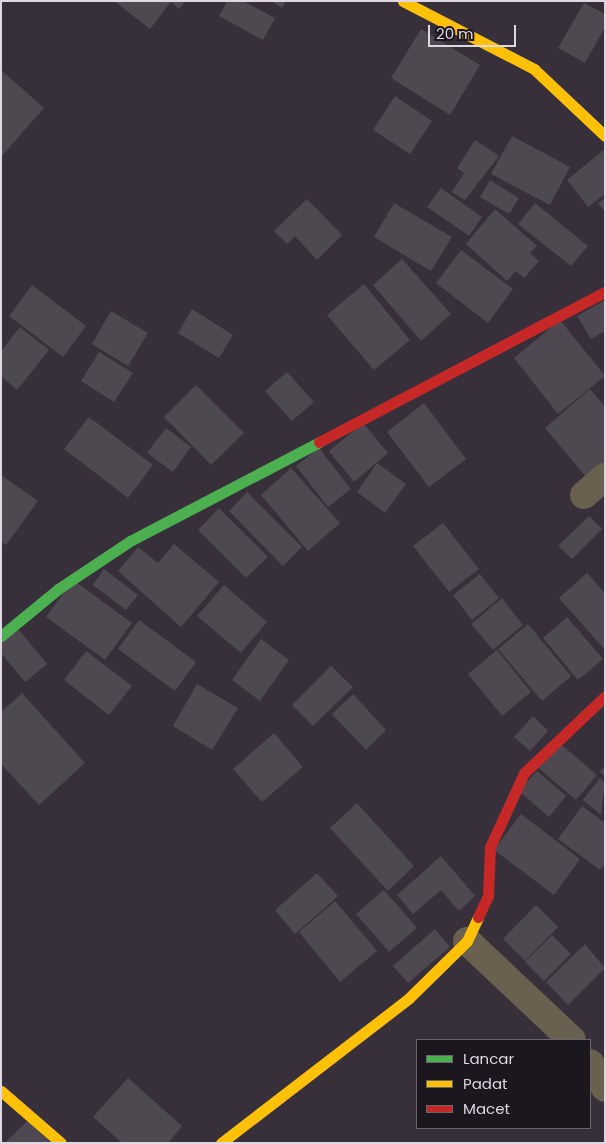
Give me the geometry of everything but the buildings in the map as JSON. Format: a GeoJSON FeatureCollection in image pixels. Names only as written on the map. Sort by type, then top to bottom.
{"type":"FeatureCollection","features":[{"type":"Feature","properties":{"kind":"street"},"geometry":{"type":"LineString","coordinates":[[403,1],[534,68],[605,136]]}},
{"type":"Feature","properties":{"kind":"street"},"geometry":{"type":"LineString","coordinates":[[1,636],[58,589],[130,541],[605,292]]}},
{"type":"Feature","properties":{"kind":"street"},"geometry":{"type":"LineString","coordinates":[[584,495],[605,477]]}},
{"type":"Feature","properties":{"kind":"street"},"geometry":{"type":"LineString","coordinates":[[222,1143],[409,998],[467,941],[488,896],[490,847],[524,772],[605,696]]}},
{"type":"Feature","properties":{"kind":"street"},"geometry":{"type":"LineString","coordinates":[[467,941],[571,1039]]}},
{"type":"Feature","properties":{"kind":"street"},"geometry":{"type":"LineString","coordinates":[[591,1065],[605,1088]]}},
{"type":"Feature","properties":{"kind":"street"},"geometry":{"type":"LineString","coordinates":[[1,1090],[61,1143]]}},
{"type":"Feature","properties":{"kind":"traffic: fast"},"geometry":{"type":"LineString","coordinates":[[1,636],[58,589],[130,541],[319,442]]}},
{"type":"Feature","properties":{"kind":"traffic: slow"},"geometry":{"type":"LineString","coordinates":[[403,1],[534,69],[605,136]]}},
{"type":"Feature","properties":{"kind":"traffic: slow"},"geometry":{"type":"LineString","coordinates":[[221,1143],[409,998],[467,941],[478,917]]}},
{"type":"Feature","properties":{"kind":"traffic: slow"},"geometry":{"type":"LineString","coordinates":[[1,1091],[61,1143]]}},
{"type":"Feature","properties":{"kind":"traffic: jam"},"geometry":{"type":"LineString","coordinates":[[319,442],[605,292]]}},
{"type":"Feature","properties":{"kind":"traffic: jam"},"geometry":{"type":"LineString","coordinates":[[478,917],[488,896],[490,847],[524,773],[605,696]]}}]}
